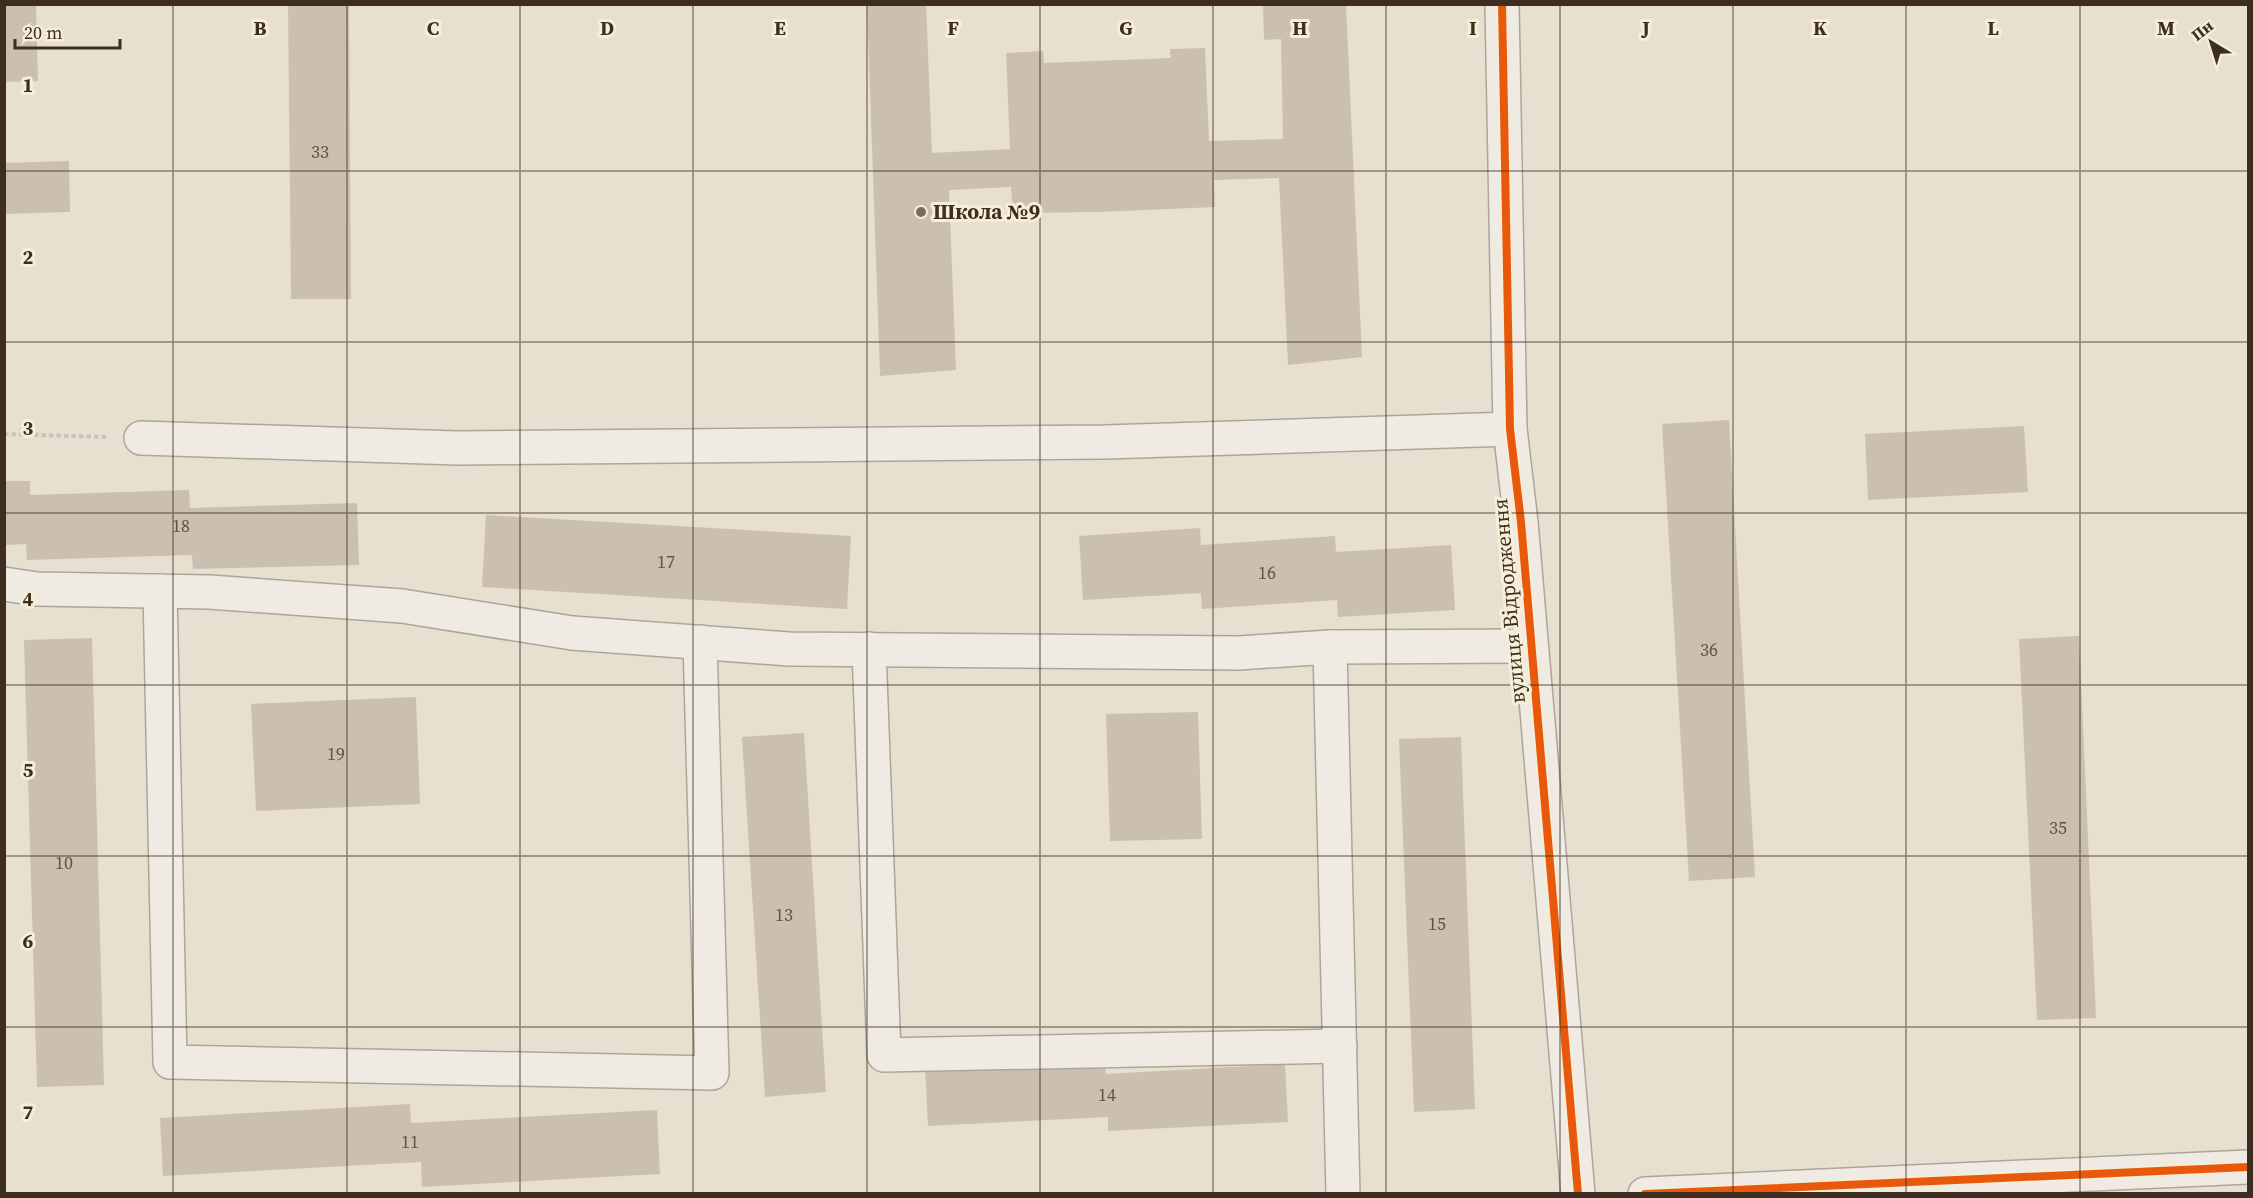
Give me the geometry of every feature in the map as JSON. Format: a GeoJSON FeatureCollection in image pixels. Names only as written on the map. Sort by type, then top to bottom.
{"type":"FeatureCollection","features":[{"type":"Feature","properties":{"kind":"street","name":"вулиця Відродження"},"geometry":{"type":"LineString","coordinates":[[1502,4],[1510,429],[1521,522],[1578,1194]]}},
{"type":"Feature","properties":{"kind":"street"},"geometry":{"type":"LineString","coordinates":[[141,438],[481,448],[1105,442],[1510,429]]}},
{"type":"Feature","properties":{"kind":"street"},"geometry":{"type":"LineString","coordinates":[[4,584],[37,589],[209,592],[402,606],[572,633],[789,649],[1238,653],[1330,647],[1531,646]]}},
{"type":"Feature","properties":{"kind":"street"},"geometry":{"type":"LineString","coordinates":[[160,591],[170,1062],[712,1073],[700,642]]}},
{"type":"Feature","properties":{"kind":"street"},"geometry":{"type":"LineString","coordinates":[[1330,647],[1343,1194]]}},
{"type":"Feature","properties":{"kind":"street"},"geometry":{"type":"LineString","coordinates":[[869,649],[884,1055],[1340,1046]]}},
{"type":"Feature","properties":{"kind":"street"},"geometry":{"type":"LineString","coordinates":[[1645,1194],[2248,1167]]}},
{"type":"Feature","properties":{"kind":"path"},"geometry":{"type":"LineString","coordinates":[[4,434],[141,438]]}},
{"type":"Feature","properties":{"kind":"building"},"geometry":{"type":"Polygon","coordinates":[[[4,4],[36,4],[38,81],[4,82],[4,4]]]}},
{"type":"Feature","properties":{"kind":"building"},"geometry":{"type":"Polygon","coordinates":[[[288,4],[349,4],[351,299],[291,299],[288,4]]]}},
{"type":"Feature","properties":{"kind":"building"},"geometry":{"type":"Polygon","coordinates":[[[867,4],[926,4],[932,153],[1010,149],[1006,53],[1043,51],[1044,63],[1171,58],[1170,49],[1205,48],[1209,141],[1283,139],[1281,39],[1264,40],[1263,4],[1346,4],[1362,357],[1288,365],[1279,178],[1214,180],[1215,207],[1100,212],[1013,213],[1011,187],[949,190],[956,370],[880,376],[867,4]]]}},
{"type":"Feature","properties":{"kind":"building"},"geometry":{"type":"Polygon","coordinates":[[[69,161],[70,212],[4,214],[4,163],[69,161]]]}},
{"type":"Feature","properties":{"kind":"building"},"geometry":{"type":"Polygon","coordinates":[[[1729,420],[1755,877],[1689,881],[1662,424],[1729,420]]]}},
{"type":"Feature","properties":{"kind":"building"},"geometry":{"type":"Polygon","coordinates":[[[2024,426],[2028,492],[1868,500],[1865,434],[2024,426]]]}},
{"type":"Feature","properties":{"kind":"building"},"geometry":{"type":"Polygon","coordinates":[[[4,481],[30,481],[30,495],[189,490],[190,508],[357,503],[359,565],[193,569],[192,555],[27,560],[26,544],[4,545],[4,481]]]}},
{"type":"Feature","properties":{"kind":"building"},"geometry":{"type":"Polygon","coordinates":[[[486,515],[851,536],[847,609],[482,587],[486,515]]]}},
{"type":"Feature","properties":{"kind":"building"},"geometry":{"type":"Polygon","coordinates":[[[1200,528],[1201,545],[1335,536],[1336,552],[1451,545],[1455,610],[1338,617],[1337,600],[1202,609],[1201,593],[1083,600],[1079,536],[1200,528]]]}},
{"type":"Feature","properties":{"kind":"building"},"geometry":{"type":"Polygon","coordinates":[[[2079,636],[2096,1018],[2037,1020],[2019,639],[2079,636]]]}},
{"type":"Feature","properties":{"kind":"building"},"geometry":{"type":"Polygon","coordinates":[[[92,638],[104,1085],[37,1087],[24,640],[92,638]]]}},
{"type":"Feature","properties":{"kind":"building"},"geometry":{"type":"Polygon","coordinates":[[[416,697],[420,804],[256,811],[251,704],[416,697]]]}},
{"type":"Feature","properties":{"kind":"building"},"geometry":{"type":"Polygon","coordinates":[[[1198,712],[1202,839],[1110,841],[1106,714],[1198,712]]]}},
{"type":"Feature","properties":{"kind":"building"},"geometry":{"type":"Polygon","coordinates":[[[804,733],[826,1092],[765,1097],[742,737],[804,733]]]}},
{"type":"Feature","properties":{"kind":"building"},"geometry":{"type":"Polygon","coordinates":[[[1461,737],[1475,1109],[1414,1112],[1399,739],[1461,737]]]}},
{"type":"Feature","properties":{"kind":"building"},"geometry":{"type":"Polygon","coordinates":[[[1105,1059],[1106,1074],[1285,1064],[1288,1122],[1108,1131],[1108,1117],[928,1126],[925,1068],[1105,1059]]]}},
{"type":"Feature","properties":{"kind":"building"},"geometry":{"type":"Polygon","coordinates":[[[410,1104],[411,1123],[657,1110],[660,1174],[422,1187],[421,1162],[163,1176],[160,1118],[410,1104]]]}},
{"type":"Feature","properties":{"kind":"cycle path"},"geometry":{"type":"LineString","coordinates":[[1502,4],[1510,429],[1521,522],[1578,1194]]}},
{"type":"Feature","properties":{"kind":"cycle path"},"geometry":{"type":"LineString","coordinates":[[1645,1194],[2248,1167]]}},
{"type":"Feature","properties":{"kind":"place","name":"Школа №9"},"geometry":{"type":"Point","coordinates":[921,212]}}]}
